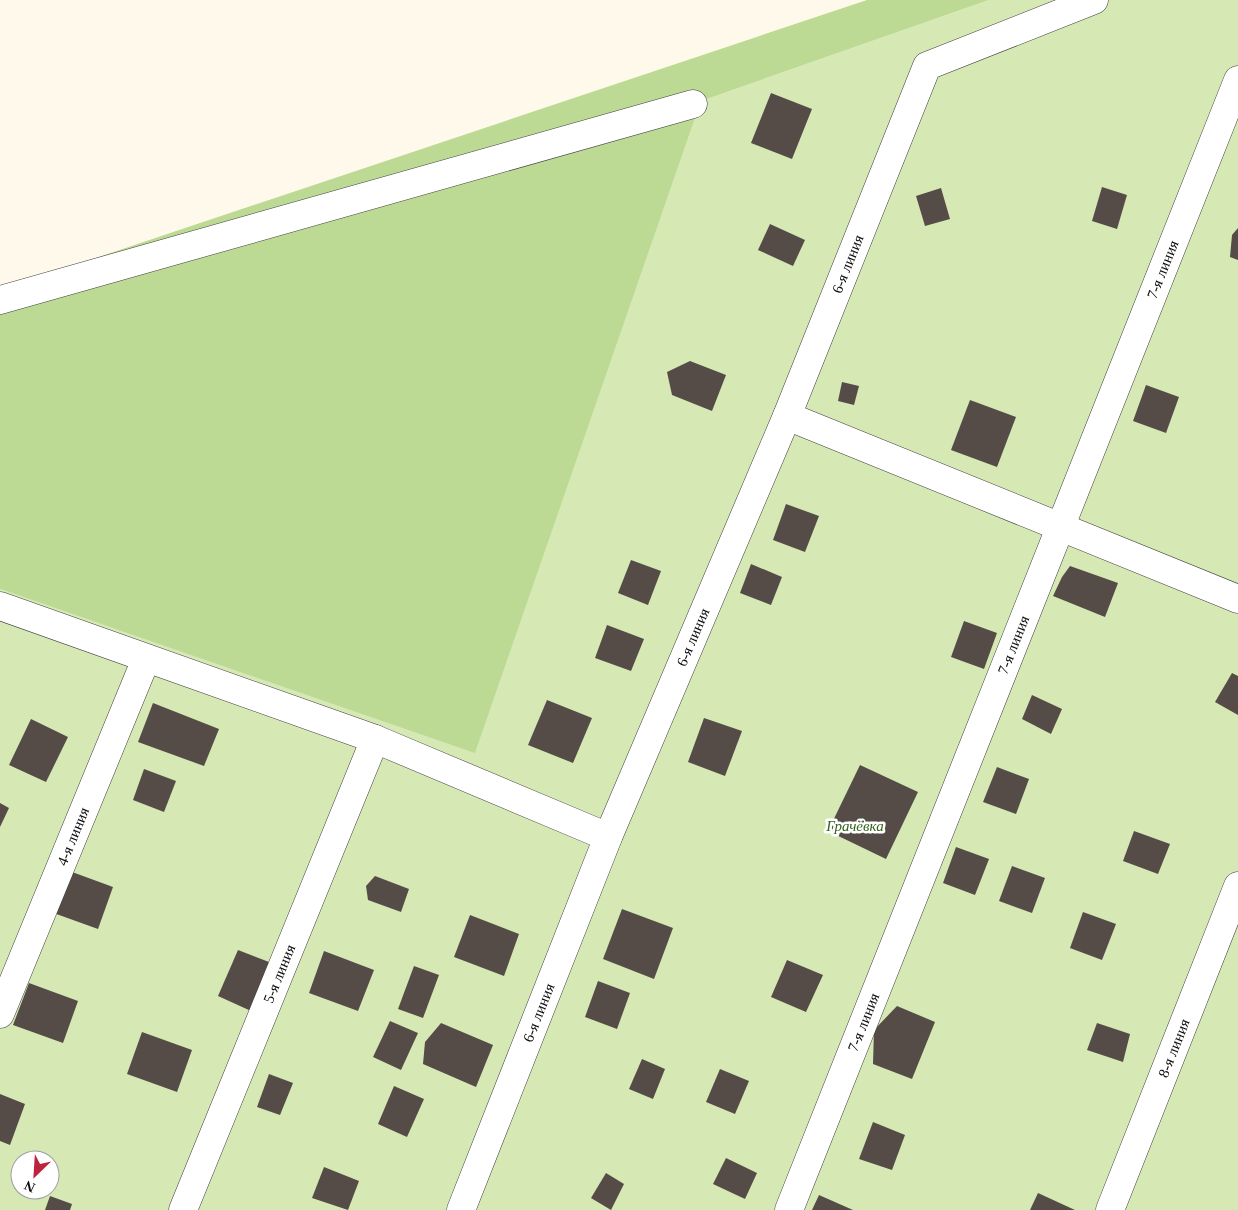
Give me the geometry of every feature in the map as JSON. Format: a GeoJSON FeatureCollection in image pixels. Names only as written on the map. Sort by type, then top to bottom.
{"type":"FeatureCollection","features":[{"type":"Feature","properties":{"kind":"street","name":"6-я линия"},"geometry":{"type":"LineString","coordinates":[[461,1210],[608,837],[787,416],[927,66],[1094,0]]}},
{"type":"Feature","properties":{"kind":"street","name":"7-я линия"},"geometry":{"type":"LineString","coordinates":[[789,1210],[1238,80]]}},
{"type":"Feature","properties":{"kind":"street"},"geometry":{"type":"LineString","coordinates":[[0,300],[693,104]]}},
{"type":"Feature","properties":{"kind":"street"},"geometry":{"type":"LineString","coordinates":[[787,416],[1238,599]]}},
{"type":"Feature","properties":{"kind":"street"},"geometry":{"type":"LineString","coordinates":[[0,606],[375,739],[608,837]]}},
{"type":"Feature","properties":{"kind":"street","name":"4-я линия"},"geometry":{"type":"LineString","coordinates":[[0,1014],[146,659]]}},
{"type":"Feature","properties":{"kind":"street","name":"5-я линия"},"geometry":{"type":"LineString","coordinates":[[183,1210],[375,739]]}},
{"type":"Feature","properties":{"kind":"street","name":"8-я линия"},"geometry":{"type":"LineString","coordinates":[[1110,1210],[1238,886]]}},
{"type":"Feature","properties":{"kind":"green space"},"geometry":{"type":"Polygon","coordinates":[[[867,0],[989,0],[701,101],[475,753],[0,589],[0,290],[867,0]]]}},
{"type":"Feature","properties":{"kind":"green space","name":"Грачёвка"},"geometry":{"type":"Polygon","coordinates":[[[989,0],[1238,0],[1238,1210],[0,1210],[0,589],[475,752],[701,101],[989,0]]]}},
{"type":"Feature","properties":{"kind":"building"},"geometry":{"type":"Polygon","coordinates":[[[771,93],[812,109],[792,159],[751,143],[771,93]]]}},
{"type":"Feature","properties":{"kind":"building"},"geometry":{"type":"Polygon","coordinates":[[[1102,187],[1127,195],[1117,229],[1092,221],[1102,187]]]}},
{"type":"Feature","properties":{"kind":"building"},"geometry":{"type":"Polygon","coordinates":[[[941,188],[950,219],[925,226],[916,196],[941,188]]]}},
{"type":"Feature","properties":{"kind":"building"},"geometry":{"type":"Polygon","coordinates":[[[770,224],[805,240],[793,266],[758,250],[770,224]]]}},
{"type":"Feature","properties":{"kind":"building"},"geometry":{"type":"Polygon","coordinates":[[[1238,228],[1238,260],[1230,257],[1232,235],[1238,228]]]}},
{"type":"Feature","properties":{"kind":"building"},"geometry":{"type":"Polygon","coordinates":[[[690,361],[726,375],[712,411],[672,395],[667,372],[690,361]]]}},
{"type":"Feature","properties":{"kind":"building"},"geometry":{"type":"Polygon","coordinates":[[[842,382],[859,386],[854,405],[838,401],[842,382]]]}},
{"type":"Feature","properties":{"kind":"building"},"geometry":{"type":"Polygon","coordinates":[[[1146,385],[1179,397],[1166,433],[1133,421],[1146,385]]]}},
{"type":"Feature","properties":{"kind":"building"},"geometry":{"type":"Polygon","coordinates":[[[970,400],[1016,417],[997,467],[951,450],[970,400]]]}},
{"type":"Feature","properties":{"kind":"building"},"geometry":{"type":"Polygon","coordinates":[[[786,504],[819,516],[805,552],[773,540],[786,504]]]}},
{"type":"Feature","properties":{"kind":"building"},"geometry":{"type":"Polygon","coordinates":[[[631,560],[661,571],[648,605],[618,593],[631,560]]]}},
{"type":"Feature","properties":{"kind":"building"},"geometry":{"type":"Polygon","coordinates":[[[751,564],[782,577],[771,605],[740,593],[751,564]]]}},
{"type":"Feature","properties":{"kind":"building"},"geometry":{"type":"Polygon","coordinates":[[[1070,566],[1118,583],[1105,617],[1053,596],[1062,577],[1070,566]]]}},
{"type":"Feature","properties":{"kind":"building"},"geometry":{"type":"Polygon","coordinates":[[[964,621],[997,633],[984,669],[951,657],[964,621]]]}},
{"type":"Feature","properties":{"kind":"building"},"geometry":{"type":"Polygon","coordinates":[[[607,625],[644,639],[631,671],[595,658],[607,625]]]}},
{"type":"Feature","properties":{"kind":"building"},"geometry":{"type":"Polygon","coordinates":[[[1232,673],[1238,676],[1238,715],[1215,702],[1232,673]]]}},
{"type":"Feature","properties":{"kind":"building"},"geometry":{"type":"Polygon","coordinates":[[[1032,695],[1062,709],[1051,734],[1022,719],[1032,695]]]}},
{"type":"Feature","properties":{"kind":"building"},"geometry":{"type":"Polygon","coordinates":[[[547,700],[592,718],[573,763],[528,745],[547,700]]]}},
{"type":"Feature","properties":{"kind":"building"},"geometry":{"type":"Polygon","coordinates":[[[153,703],[219,729],[204,766],[138,742],[153,703]]]}},
{"type":"Feature","properties":{"kind":"building"},"geometry":{"type":"Polygon","coordinates":[[[704,718],[742,731],[725,776],[688,762],[704,718]]]}},
{"type":"Feature","properties":{"kind":"building"},"geometry":{"type":"Polygon","coordinates":[[[31,719],[68,737],[46,782],[9,765],[31,719]]]}},
{"type":"Feature","properties":{"kind":"building"},"geometry":{"type":"Polygon","coordinates":[[[860,765],[918,792],[886,859],[828,831],[860,765]]]}},
{"type":"Feature","properties":{"kind":"building"},"geometry":{"type":"Polygon","coordinates":[[[997,767],[1029,779],[1016,814],[983,802],[997,767]]]}},
{"type":"Feature","properties":{"kind":"building"},"geometry":{"type":"Polygon","coordinates":[[[144,769],[176,781],[164,812],[133,800],[144,769]]]}},
{"type":"Feature","properties":{"kind":"building"},"geometry":{"type":"Polygon","coordinates":[[[0,803],[9,808],[0,827],[0,803]]]}},
{"type":"Feature","properties":{"kind":"building"},"geometry":{"type":"Polygon","coordinates":[[[1134,831],[1170,844],[1158,874],[1123,861],[1134,831]]]}},
{"type":"Feature","properties":{"kind":"building"},"geometry":{"type":"Polygon","coordinates":[[[956,847],[989,859],[975,895],[943,883],[956,847]]]}},
{"type":"Feature","properties":{"kind":"building"},"geometry":{"type":"Polygon","coordinates":[[[1012,866],[1045,878],[1032,913],[999,901],[1012,866]]]}},
{"type":"Feature","properties":{"kind":"building"},"geometry":{"type":"Polygon","coordinates":[[[64,869],[113,887],[98,929],[48,911],[64,869]]]}},
{"type":"Feature","properties":{"kind":"building"},"geometry":{"type":"Polygon","coordinates":[[[375,876],[409,889],[401,912],[368,900],[366,886],[375,876]]]}},
{"type":"Feature","properties":{"kind":"building"},"geometry":{"type":"Polygon","coordinates":[[[622,909],[673,928],[654,979],[603,959],[622,909]]]}},
{"type":"Feature","properties":{"kind":"building"},"geometry":{"type":"Polygon","coordinates":[[[1083,912],[1116,924],[1102,960],[1070,948],[1083,912]]]}},
{"type":"Feature","properties":{"kind":"building"},"geometry":{"type":"Polygon","coordinates":[[[470,915],[519,934],[504,976],[454,957],[470,915]]]}},
{"type":"Feature","properties":{"kind":"building"},"geometry":{"type":"Polygon","coordinates":[[[238,950],[269,962],[251,1011],[218,996],[238,950]]]}},
{"type":"Feature","properties":{"kind":"building"},"geometry":{"type":"Polygon","coordinates":[[[324,951],[374,970],[358,1011],[309,993],[324,951]]]}},
{"type":"Feature","properties":{"kind":"building"},"geometry":{"type":"Polygon","coordinates":[[[787,960],[823,975],[806,1012],[771,997],[787,960]]]}},
{"type":"Feature","properties":{"kind":"building"},"geometry":{"type":"Polygon","coordinates":[[[414,966],[439,975],[423,1018],[398,1009],[414,966]]]}},
{"type":"Feature","properties":{"kind":"building"},"geometry":{"type":"Polygon","coordinates":[[[598,981],[630,993],[617,1029],[585,1017],[598,981]]]}},
{"type":"Feature","properties":{"kind":"building"},"geometry":{"type":"Polygon","coordinates":[[[29,983],[78,1001],[63,1043],[13,1025],[29,983]]]}},
{"type":"Feature","properties":{"kind":"building"},"geometry":{"type":"Polygon","coordinates":[[[897,1006],[935,1022],[912,1079],[873,1064],[874,1030],[897,1006]]]}},
{"type":"Feature","properties":{"kind":"building"},"geometry":{"type":"Polygon","coordinates":[[[390,1021],[418,1033],[401,1070],[373,1057],[390,1021]]]}},
{"type":"Feature","properties":{"kind":"building"},"geometry":{"type":"Polygon","coordinates":[[[441,1023],[493,1045],[476,1087],[423,1064],[425,1042],[441,1023]]]}},
{"type":"Feature","properties":{"kind":"building"},"geometry":{"type":"Polygon","coordinates":[[[1097,1023],[1130,1034],[1123,1062],[1087,1050],[1097,1023]]]}},
{"type":"Feature","properties":{"kind":"building"},"geometry":{"type":"Polygon","coordinates":[[[142,1032],[192,1050],[177,1092],[127,1074],[142,1032]]]}},
{"type":"Feature","properties":{"kind":"building"},"geometry":{"type":"Polygon","coordinates":[[[642,1059],[665,1069],[653,1099],[629,1089],[642,1059]]]}},
{"type":"Feature","properties":{"kind":"building"},"geometry":{"type":"Polygon","coordinates":[[[720,1069],[749,1081],[735,1114],[706,1102],[720,1069]]]}},
{"type":"Feature","properties":{"kind":"building"},"geometry":{"type":"Polygon","coordinates":[[[269,1074],[293,1083],[280,1115],[257,1107],[269,1074]]]}},
{"type":"Feature","properties":{"kind":"building"},"geometry":{"type":"Polygon","coordinates":[[[394,1086],[424,1099],[407,1137],[378,1124],[394,1086]]]}},
{"type":"Feature","properties":{"kind":"building"},"geometry":{"type":"Polygon","coordinates":[[[0,1094],[25,1104],[10,1145],[0,1141],[0,1094]]]}},
{"type":"Feature","properties":{"kind":"building"},"geometry":{"type":"Polygon","coordinates":[[[873,1122],[905,1135],[892,1170],[859,1159],[873,1122]]]}},
{"type":"Feature","properties":{"kind":"building"},"geometry":{"type":"Polygon","coordinates":[[[726,1158],[757,1173],[745,1199],[713,1184],[726,1158]]]}},
{"type":"Feature","properties":{"kind":"building"},"geometry":{"type":"Polygon","coordinates":[[[324,1167],[359,1181],[348,1210],[312,1198],[324,1167]]]}},
{"type":"Feature","properties":{"kind":"building"},"geometry":{"type":"Polygon","coordinates":[[[606,1173],[624,1184],[611,1210],[591,1198],[606,1173]]]}},
{"type":"Feature","properties":{"kind":"building"},"geometry":{"type":"Polygon","coordinates":[[[1038,1193],[1075,1210],[1030,1210],[1038,1193]]]}},
{"type":"Feature","properties":{"kind":"building"},"geometry":{"type":"Polygon","coordinates":[[[819,1195],[853,1210],[812,1210],[819,1195]]]}},
{"type":"Feature","properties":{"kind":"building"},"geometry":{"type":"Polygon","coordinates":[[[49,1200],[60,1200],[72,1204],[70,1210],[45,1210],[49,1200]]]}}]}
